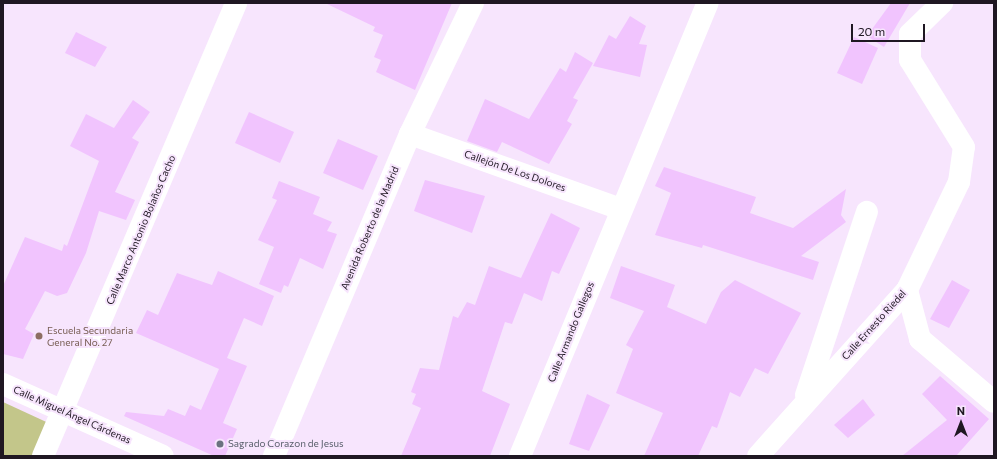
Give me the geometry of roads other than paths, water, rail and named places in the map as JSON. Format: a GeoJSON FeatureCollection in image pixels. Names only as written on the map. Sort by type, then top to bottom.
{"type":"FeatureCollection","features":[{"type":"Feature","properties":{"kind":"street","name":"Calle Marco Antonio Bolaños Cacho"},"geometry":{"type":"LineString","coordinates":[[44,456],[236,3]]}},
{"type":"Feature","properties":{"kind":"street","name":"Avenida Roberto de la Madrid"},"geometry":{"type":"LineString","coordinates":[[274,456],[410,134],[473,3]]}},
{"type":"Feature","properties":{"kind":"street","name":"Calle Armando Gallegos"},"geometry":{"type":"LineString","coordinates":[[520,456],[621,208],[708,3]]}},
{"type":"Feature","properties":{"kind":"street","name":"Calle Ernesto Riedel"},"geometry":{"type":"LineString","coordinates":[[758,456],[907,290],[959,182],[964,147],[931,89],[910,60],[910,34],[942,3]]}},
{"type":"Feature","properties":{"kind":"street","name":"Callejón De Los Dolores"},"geometry":{"type":"LineString","coordinates":[[410,134],[621,208]]}},
{"type":"Feature","properties":{"kind":"street"},"geometry":{"type":"LineString","coordinates":[[804,403],[867,212]]}},
{"type":"Feature","properties":{"kind":"street"},"geometry":{"type":"LineString","coordinates":[[907,290],[920,339],[994,402]]}},
{"type":"Feature","properties":{"kind":"street","name":"Calle Miguel Ángel Cárdenas"},"geometry":{"type":"LineString","coordinates":[[3,384],[64,410],[163,456]]}},
{"type":"Feature","properties":{"kind":"place","name":"Escuela Secundaria General No. 27"},"geometry":{"type":"Point","coordinates":[39,336]}},
{"type":"Feature","properties":{"kind":"place","name":"Sagrado Corazon de Jesus"},"geometry":{"type":"Point","coordinates":[220,444]}}]}
